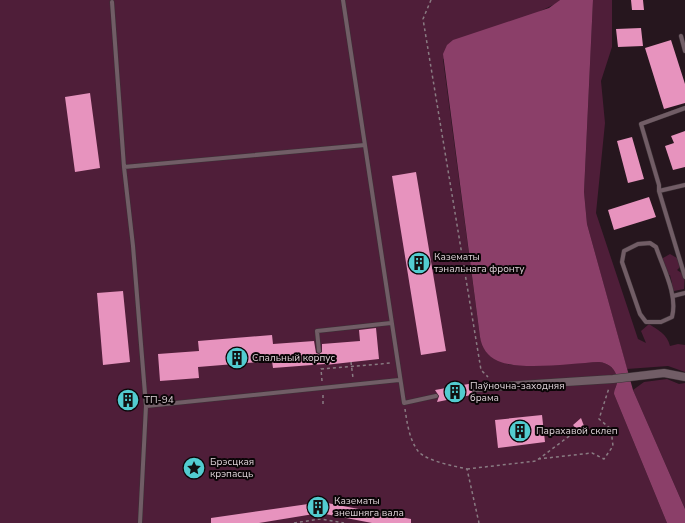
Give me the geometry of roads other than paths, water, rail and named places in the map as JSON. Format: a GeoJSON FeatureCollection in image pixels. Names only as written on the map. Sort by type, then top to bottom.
{"type":"FeatureCollection","features":[{"type":"Feature","properties":{"kind":"street"},"geometry":{"type":"LineString","coordinates":[[474,388],[613,379],[664,373],[685,377]]}},
{"type":"Feature","properties":{"kind":"lane"},"geometry":{"type":"LineString","coordinates":[[343,0],[399,380],[404,403],[436,396]]}},
{"type":"Feature","properties":{"kind":"lane"},"geometry":{"type":"LineString","coordinates":[[112,2],[124,167],[133,246],[146,406],[140,523]]}},
{"type":"Feature","properties":{"kind":"lane"},"geometry":{"type":"LineString","coordinates":[[681,36],[685,51]]}},
{"type":"Feature","properties":{"kind":"lane"},"geometry":{"type":"LineString","coordinates":[[685,108],[641,124],[659,185],[659,191],[685,277]]}},
{"type":"Feature","properties":{"kind":"lane"},"geometry":{"type":"LineString","coordinates":[[124,167],[365,145]]}},
{"type":"Feature","properties":{"kind":"lane"},"geometry":{"type":"LineString","coordinates":[[659,191],[685,185]]}},
{"type":"Feature","properties":{"kind":"lane"},"geometry":{"type":"LineString","coordinates":[[650,243],[656,247],[673,296],[674,307],[672,316],[661,322],[646,322],[640,314],[622,262],[624,251],[638,244],[650,243]]}},
{"type":"Feature","properties":{"kind":"lane"},"geometry":{"type":"LineString","coordinates":[[673,296],[685,293]]}},
{"type":"Feature","properties":{"kind":"lane"},"geometry":{"type":"LineString","coordinates":[[319,351],[317,332],[391,323]]}},
{"type":"Feature","properties":{"kind":"lane"},"geometry":{"type":"LineString","coordinates":[[146,406],[399,380]]}},
{"type":"Feature","properties":{"kind":"place","name":"Казематы тэнальнага фронту"},"geometry":{"type":"Point","coordinates":[419,263]}},
{"type":"Feature","properties":{"kind":"place","name":"Спальный корпус"},"geometry":{"type":"Point","coordinates":[237,358]}},
{"type":"Feature","properties":{"kind":"place","name":"Паўночна-заходняя брама"},"geometry":{"type":"Point","coordinates":[455,392]}},
{"type":"Feature","properties":{"kind":"place","name":"ТП-94"},"geometry":{"type":"Point","coordinates":[128,400]}},
{"type":"Feature","properties":{"kind":"place","name":"Парахавой склеп"},"geometry":{"type":"Point","coordinates":[520,431]}},
{"type":"Feature","properties":{"kind":"place","name":"Брэсцкая крэпасць"},"geometry":{"type":"Point","coordinates":[194,468]}},
{"type":"Feature","properties":{"kind":"place","name":"Казематы знешняга вала"},"geometry":{"type":"Point","coordinates":[318,507]}}]}
